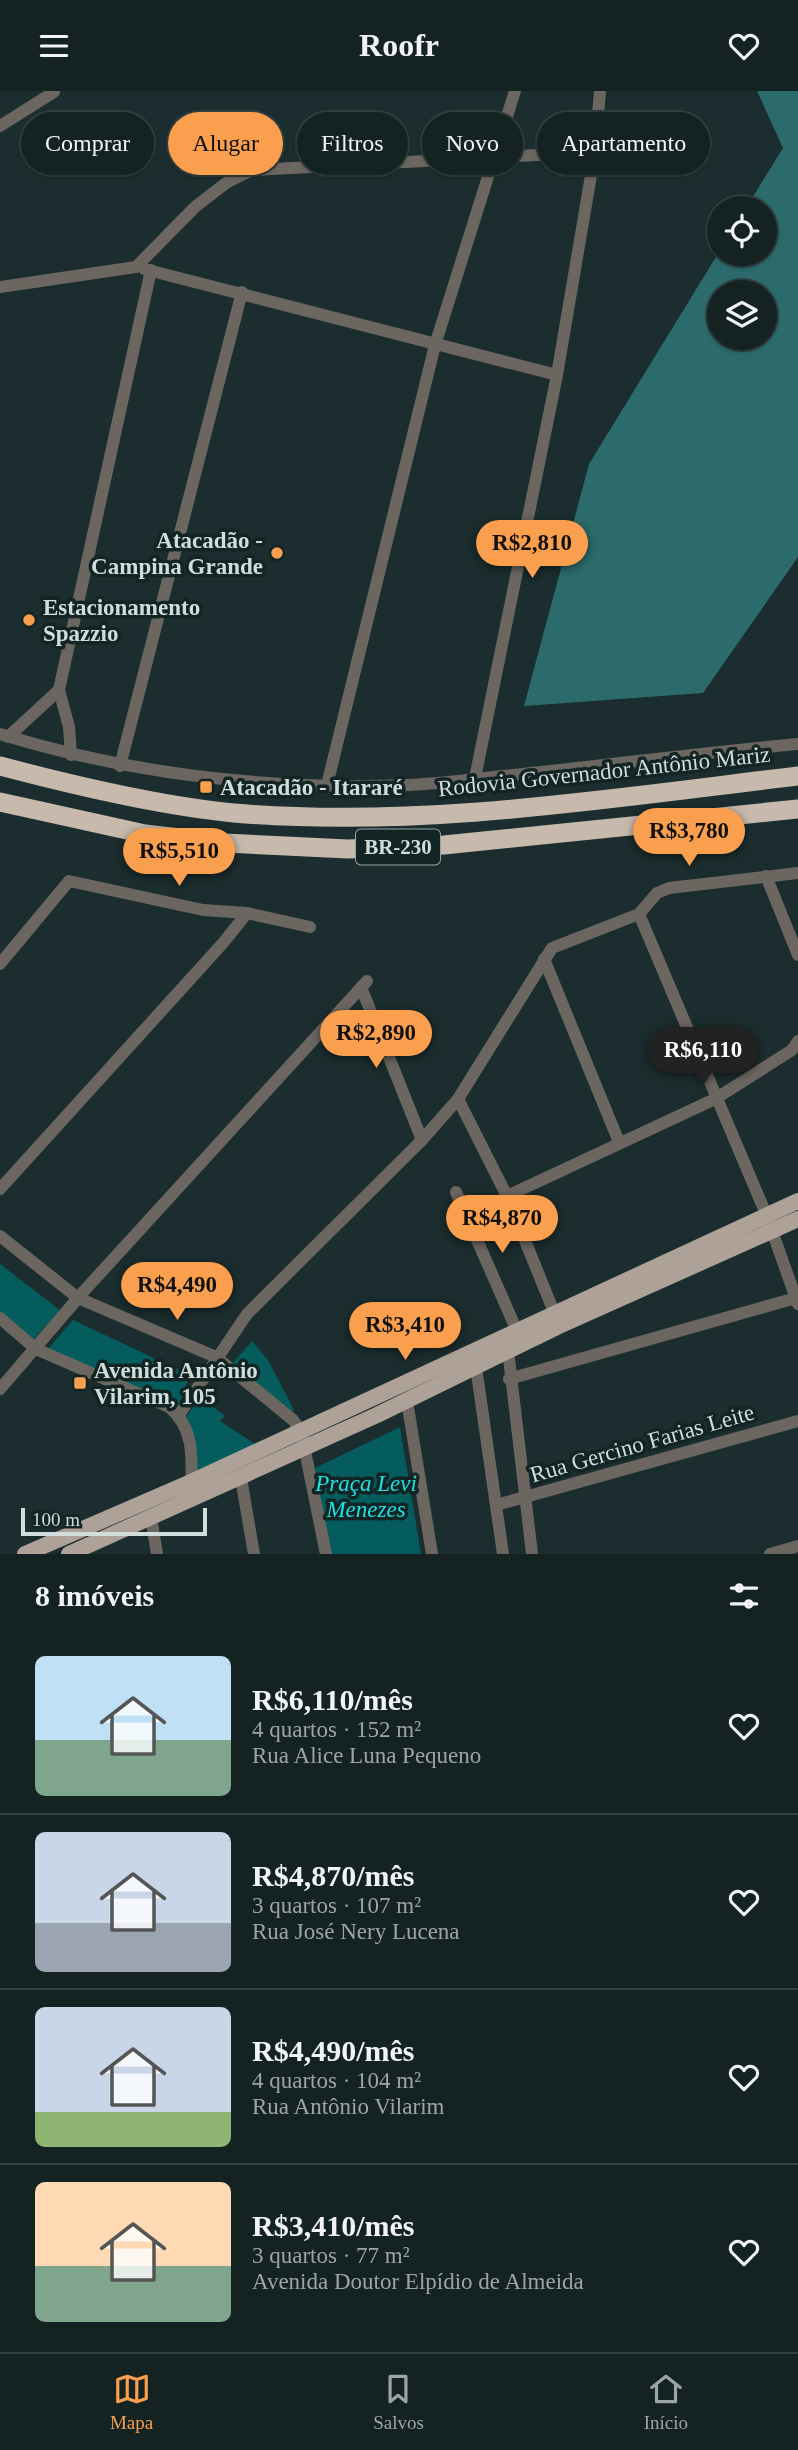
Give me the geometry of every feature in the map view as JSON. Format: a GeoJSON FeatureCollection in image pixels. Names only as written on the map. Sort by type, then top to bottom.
{"type":"FeatureCollection","features":[{"type":"Feature","properties":{"kind":"highway","name":"Rodovia Governador Antônio Mariz"},"geometry":{"type":"LineString","coordinates":[[0,766],[56,781],[233,813],[375,816],[550,806],[798,776]]}},
{"type":"Feature","properties":{"kind":"highway","name":"BR-230"},"geometry":{"type":"LineString","coordinates":[[0,802],[145,834],[236,844],[348,849],[444,845],[798,809]]}},
{"type":"Feature","properties":{"kind":"main road"},"geometry":{"type":"LineString","coordinates":[[25,1554],[300,1431],[474,1358],[508,1350],[556,1319],[766,1214],[798,1201]]}},
{"type":"Feature","properties":{"kind":"main road"},"geometry":{"type":"LineString","coordinates":[[69,1554],[407,1401],[517,1331],[556,1319],[798,1219]]}},
{"type":"Feature","properties":{"kind":"street"},"geometry":{"type":"LineString","coordinates":[[508,112],[515,91]]}},
{"type":"Feature","properties":{"kind":"street"},"geometry":{"type":"LineString","coordinates":[[598,112],[600,91]]}},
{"type":"Feature","properties":{"kind":"street"},"geometry":{"type":"LineString","coordinates":[[0,126],[54,92]]}},
{"type":"Feature","properties":{"kind":"street"},"geometry":{"type":"LineString","coordinates":[[136,267],[195,207],[226,183],[252,170],[422,161]]}},
{"type":"Feature","properties":{"kind":"street"},"geometry":{"type":"LineString","coordinates":[[327,785],[435,345],[488,175]]}},
{"type":"Feature","properties":{"kind":"street"},"geometry":{"type":"LineString","coordinates":[[475,778],[558,375],[591,175]]}},
{"type":"Feature","properties":{"kind":"street"},"geometry":{"type":"LineString","coordinates":[[0,286],[136,267],[558,375]]}},
{"type":"Feature","properties":{"kind":"street"},"geometry":{"type":"LineString","coordinates":[[71,755],[69,727],[59,690],[151,270]]}},
{"type":"Feature","properties":{"kind":"street"},"geometry":{"type":"LineString","coordinates":[[120,766],[242,292]]}},
{"type":"Feature","properties":{"kind":"street"},"geometry":{"type":"LineString","coordinates":[[4,735],[59,690]]}},
{"type":"Feature","properties":{"kind":"street"},"geometry":{"type":"LineString","coordinates":[[4,735],[71,755],[146,771],[244,781],[327,785],[410,785],[798,744]]}},
{"type":"Feature","properties":{"kind":"street"},"geometry":{"type":"LineString","coordinates":[[179,1415],[247,1314],[422,1140],[458,1099],[552,948],[639,914],[657,894],[669,888],[798,873]]}},
{"type":"Feature","properties":{"kind":"street"},"geometry":{"type":"LineString","coordinates":[[766,876],[798,955]]}},
{"type":"Feature","properties":{"kind":"street"},"geometry":{"type":"LineString","coordinates":[[0,964],[69,881],[203,910],[247,912],[310,927]]}},
{"type":"Feature","properties":{"kind":"street"},"geometry":{"type":"LineString","coordinates":[[0,1189],[223,943],[247,912]]}},
{"type":"Feature","properties":{"kind":"street"},"geometry":{"type":"LineString","coordinates":[[509,1379],[797,1301],[766,1214],[715,1099],[639,914]]}},
{"type":"Feature","properties":{"kind":"street"},"geometry":{"type":"LineString","coordinates":[[544,959],[619,1142]]}},
{"type":"Feature","properties":{"kind":"street"},"geometry":{"type":"LineString","coordinates":[[0,1389],[78,1298],[364,984],[422,1140]]}},
{"type":"Feature","properties":{"kind":"street"},"geometry":{"type":"LineString","coordinates":[[507,1196],[715,1099],[792,1049],[798,1041]]}},
{"type":"Feature","properties":{"kind":"street"},"geometry":{"type":"LineString","coordinates":[[458,1099],[507,1196],[556,1319]]}},
{"type":"Feature","properties":{"kind":"street"},"geometry":{"type":"LineString","coordinates":[[456,1192],[517,1331]]}},
{"type":"Feature","properties":{"kind":"street"},"geometry":{"type":"LineString","coordinates":[[0,1236],[78,1298],[216,1357],[293,1420],[300,1431],[326,1554]]}},
{"type":"Feature","properties":{"kind":"street"},"geometry":{"type":"LineString","coordinates":[[0,1318],[36,1349],[169,1407],[179,1415],[189,1436],[190,1500]]}},
{"type":"Feature","properties":{"kind":"street"},"geometry":{"type":"LineString","coordinates":[[508,1350],[509,1379],[532,1554]]}},
{"type":"Feature","properties":{"kind":"street"},"geometry":{"type":"LineString","coordinates":[[474,1358],[501,1554]]}},
{"type":"Feature","properties":{"kind":"street"},"geometry":{"type":"LineString","coordinates":[[407,1401],[432,1554]]}},
{"type":"Feature","properties":{"kind":"street","name":"Rua Gercino Farias Leite"},"geometry":{"type":"LineString","coordinates":[[496,1504],[798,1421]]}},
{"type":"Feature","properties":{"kind":"street"},"geometry":{"type":"LineString","coordinates":[[241,1478],[254,1554]]}},
{"type":"Feature","properties":{"kind":"street"},"geometry":{"type":"LineString","coordinates":[[151,1517],[157,1554]]}},
{"type":"Feature","properties":{"kind":"street"},"geometry":{"type":"LineString","coordinates":[[770,1554],[798,1546]]}},
{"type":"Feature","properties":{"kind":"green space"},"geometry":{"type":"Polygon","coordinates":[[[0,1264],[60,1310],[33,1340],[0,1311],[0,1264]]]}},
{"type":"Feature","properties":{"kind":"green space"},"geometry":{"type":"Polygon","coordinates":[[[73,1320],[190,1375],[178,1407],[47,1350],[73,1320]]]}},
{"type":"Feature","properties":{"kind":"green space"},"geometry":{"type":"Polygon","coordinates":[[[252,1341],[268,1360],[294,1410],[290,1415],[231,1365],[252,1341]]]}},
{"type":"Feature","properties":{"kind":"green space"},"geometry":{"type":"Polygon","coordinates":[[[200,1397],[225,1416],[220,1421],[260,1447],[194,1478],[193,1441],[186,1417],[200,1397]]]}},
{"type":"Feature","properties":{"kind":"green space","name":"Praça Levi Menezes"},"geometry":{"type":"Polygon","coordinates":[[[400,1427],[421,1554],[330,1554],[315,1468],[400,1427]]]}},
{"type":"Feature","properties":{"kind":"shaded area"},"geometry":{"type":"Polygon","coordinates":[[[757,91],[798,91],[798,557],[703,693],[524,706],[589,464],[710,266],[777,266],[777,196],[753,196],[783,148],[757,91]]]}},
{"type":"Feature","properties":{"kind":"place","name":"Atacadão - Campina Grande"},"geometry":{"type":"Point","coordinates":[277,553]}},
{"type":"Feature","properties":{"kind":"place","name":"Estacionamento Spazzio"},"geometry":{"type":"Point","coordinates":[29,620]}},
{"type":"Feature","properties":{"kind":"place","name":"Atacadão - Itararé"},"geometry":{"type":"Point","coordinates":[206,787]}},
{"type":"Feature","properties":{"kind":"place","name":"Avenida Antônio Vilarim, 105"},"geometry":{"type":"Point","coordinates":[80,1383]}}]}
